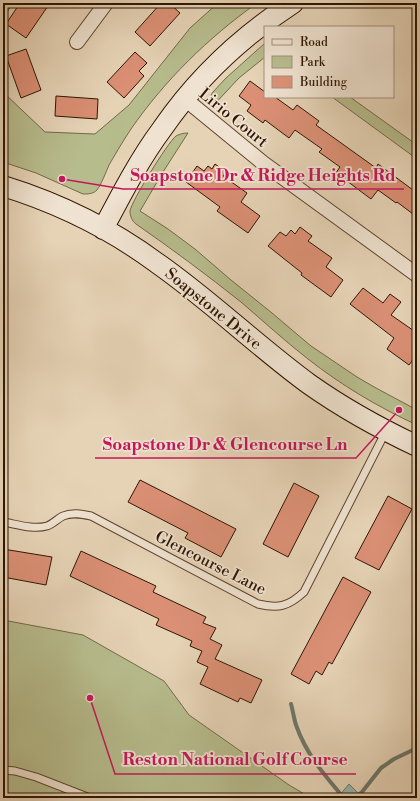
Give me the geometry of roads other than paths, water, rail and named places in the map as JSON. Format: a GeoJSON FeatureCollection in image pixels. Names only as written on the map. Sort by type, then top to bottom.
{"type":"FeatureCollection","features":[{"type":"Feature","properties":{"kind":"street"},"geometry":{"type":"LineString","coordinates":[[77,42],[106,3]]}},
{"type":"Feature","properties":{"kind":"street"},"geometry":{"type":"LineString","coordinates":[[103,229],[139,164],[162,128],[185,99],[216,64],[244,38],[293,3]]}},
{"type":"Feature","properties":{"kind":"street","name":"Lirio Court"},"geometry":{"type":"LineString","coordinates":[[185,99],[263,163],[417,275]]}},
{"type":"Feature","properties":{"kind":"street","name":"Soapstone Drive"},"geometry":{"type":"LineString","coordinates":[[3,186],[50,204],[103,229],[140,250],[181,280],[310,384],[348,410],[386,432],[417,446]]}},
{"type":"Feature","properties":{"kind":"lane","name":"Glencourse Lane"},"geometry":{"type":"LineString","coordinates":[[3,522],[38,527],[47,526],[63,516],[71,514],[91,516],[258,604],[280,606],[296,599],[304,592],[386,432]]}},
{"type":"Feature","properties":{"kind":"lane"},"geometry":{"type":"LineString","coordinates":[[3,770],[36,776],[90,798]]}},
{"type":"Feature","properties":{"kind":"water"},"geometry":{"type":"Polygon","coordinates":[[[349,784],[358,793],[351,798],[319,798],[326,794],[339,796],[349,784]]]}},
{"type":"Feature","properties":{"kind":"waterway"},"geometry":{"type":"LineString","coordinates":[[291,704],[296,725],[305,746],[323,773],[344,798]]}},
{"type":"Feature","properties":{"kind":"waterway"},"geometry":{"type":"LineString","coordinates":[[354,798],[362,792],[381,768],[394,759],[417,748]]}},
{"type":"Feature","properties":{"kind":"place","name":"Soapstone Dr & Ridge Heights Rd"},"geometry":{"type":"Point","coordinates":[62,179]}},
{"type":"Feature","properties":{"kind":"place","name":"Soapstone Dr & Glencourse Ln"},"geometry":{"type":"Point","coordinates":[399,410]}},
{"type":"Feature","properties":{"kind":"place","name":"Reston National Golf Course"},"geometry":{"type":"Point","coordinates":[90,698]}}]}
